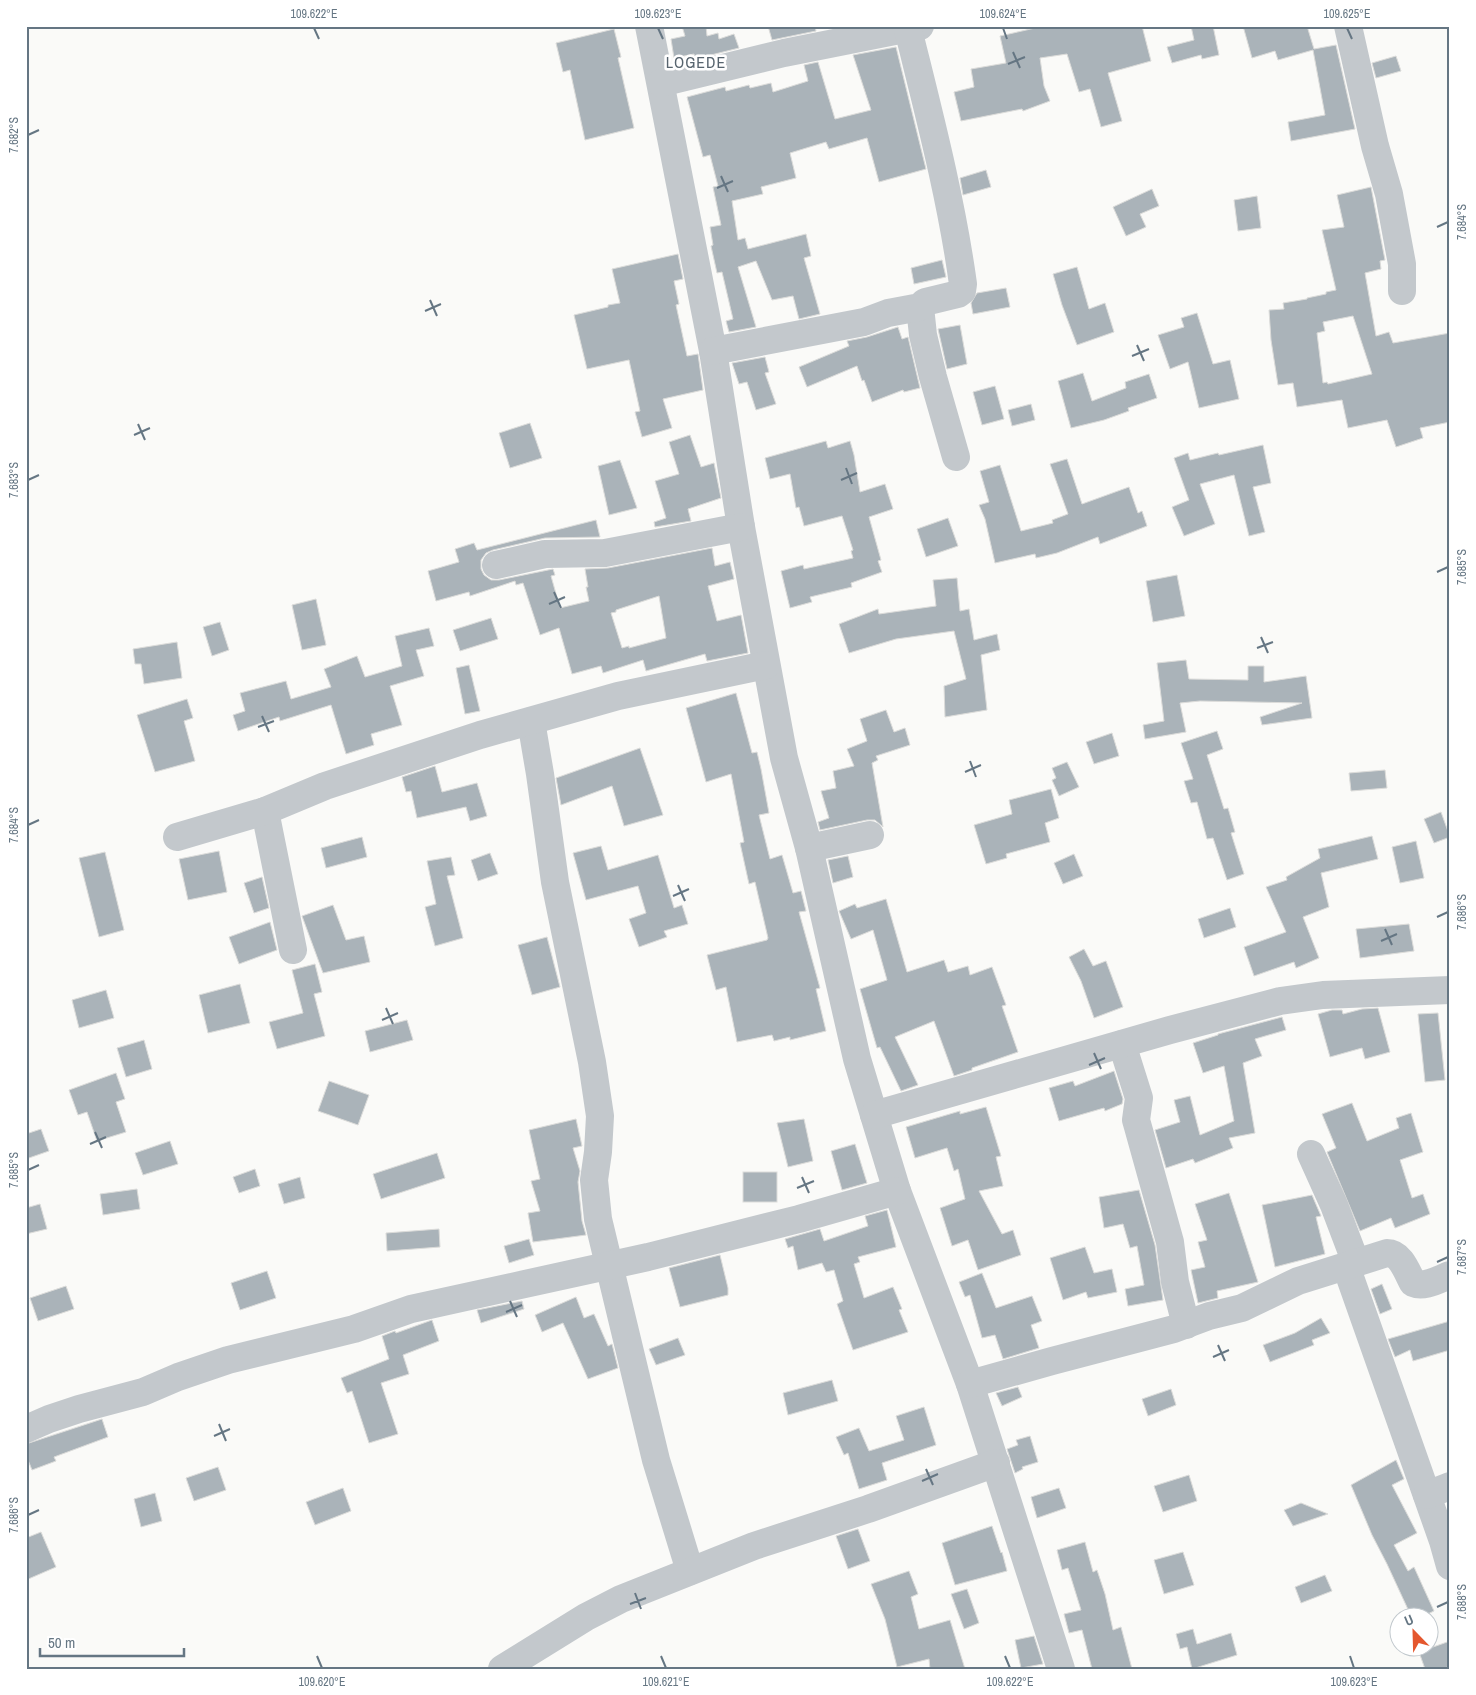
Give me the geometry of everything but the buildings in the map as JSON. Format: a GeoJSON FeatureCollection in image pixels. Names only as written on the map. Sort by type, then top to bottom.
{"type":"FeatureCollection","features":[{"type":"Feature","properties":{"kind":"street"},"geometry":{"type":"LineString","coordinates":[[649,26],[713,351],[741,527],[784,758],[808,848],[857,1059],[897,1191],[970,1384],[1036,1596],[1061,1669]]}},
{"type":"Feature","properties":{"kind":"street"},"geometry":{"type":"LineString","coordinates":[[1348,26],[1375,146],[1389,194],[1402,264],[1402,291]]}},
{"type":"Feature","properties":{"kind":"street"},"geometry":{"type":"LineString","coordinates":[[661,83],[784,53],[914,28],[956,234],[963,284],[962,291],[958,294],[925,302],[920,307],[888,313],[864,322],[713,351]]}},
{"type":"Feature","properties":{"kind":"street"},"geometry":{"type":"LineString","coordinates":[[920,307],[923,335],[933,377],[956,457]]}},
{"type":"Feature","properties":{"kind":"street"},"geometry":{"type":"LineString","coordinates":[[496,565],[555,553],[605,553],[741,527]]}},
{"type":"Feature","properties":{"kind":"street"},"geometry":{"type":"LineString","coordinates":[[177,838],[265,811],[325,786],[480,735],[618,696],[766,665]]}},
{"type":"Feature","properties":{"kind":"street"},"geometry":{"type":"LineString","coordinates":[[531,721],[555,882],[592,1062],[600,1116],[594,1180],[598,1219],[656,1460],[690,1571]]}},
{"type":"Feature","properties":{"kind":"street"},"geometry":{"type":"LineString","coordinates":[[265,811],[293,950]]}},
{"type":"Feature","properties":{"kind":"street"},"geometry":{"type":"LineString","coordinates":[[808,848],[870,835]]}},
{"type":"Feature","properties":{"kind":"street"},"geometry":{"type":"LineString","coordinates":[[874,1115],[1170,1030],[1280,1001],[1323,995],[1450,990]]}},
{"type":"Feature","properties":{"kind":"street"},"geometry":{"type":"LineString","coordinates":[[1122,1044],[1139,1098],[1136,1120],[1170,1242],[1175,1282],[1186,1325]]}},
{"type":"Feature","properties":{"kind":"street"},"geometry":{"type":"LineString","coordinates":[[1311,1154],[1334,1204],[1351,1265],[1439,1491],[1443,1541],[1450,1566]]}},
{"type":"Feature","properties":{"kind":"street"},"geometry":{"type":"LineString","coordinates":[[26,1429],[79,1409],[143,1392],[178,1377],[228,1360],[346,1331],[411,1309],[648,1257],[799,1219],[897,1191]]}},
{"type":"Feature","properties":{"kind":"street"},"geometry":{"type":"LineString","coordinates":[[970,1384],[1242,1308],[1298,1282],[1387,1253],[1393,1253],[1402,1261],[1413,1282],[1418,1285],[1450,1275]]}},
{"type":"Feature","properties":{"kind":"street"},"geometry":{"type":"LineString","coordinates":[[502,1669],[586,1617],[621,1599],[754,1546],[868,1509],[996,1463]]}},
{"type":"Feature","properties":{"kind":"district","name":"LOGEDE"},"geometry":{"type":"Point","coordinates":[696,62]}}]}
